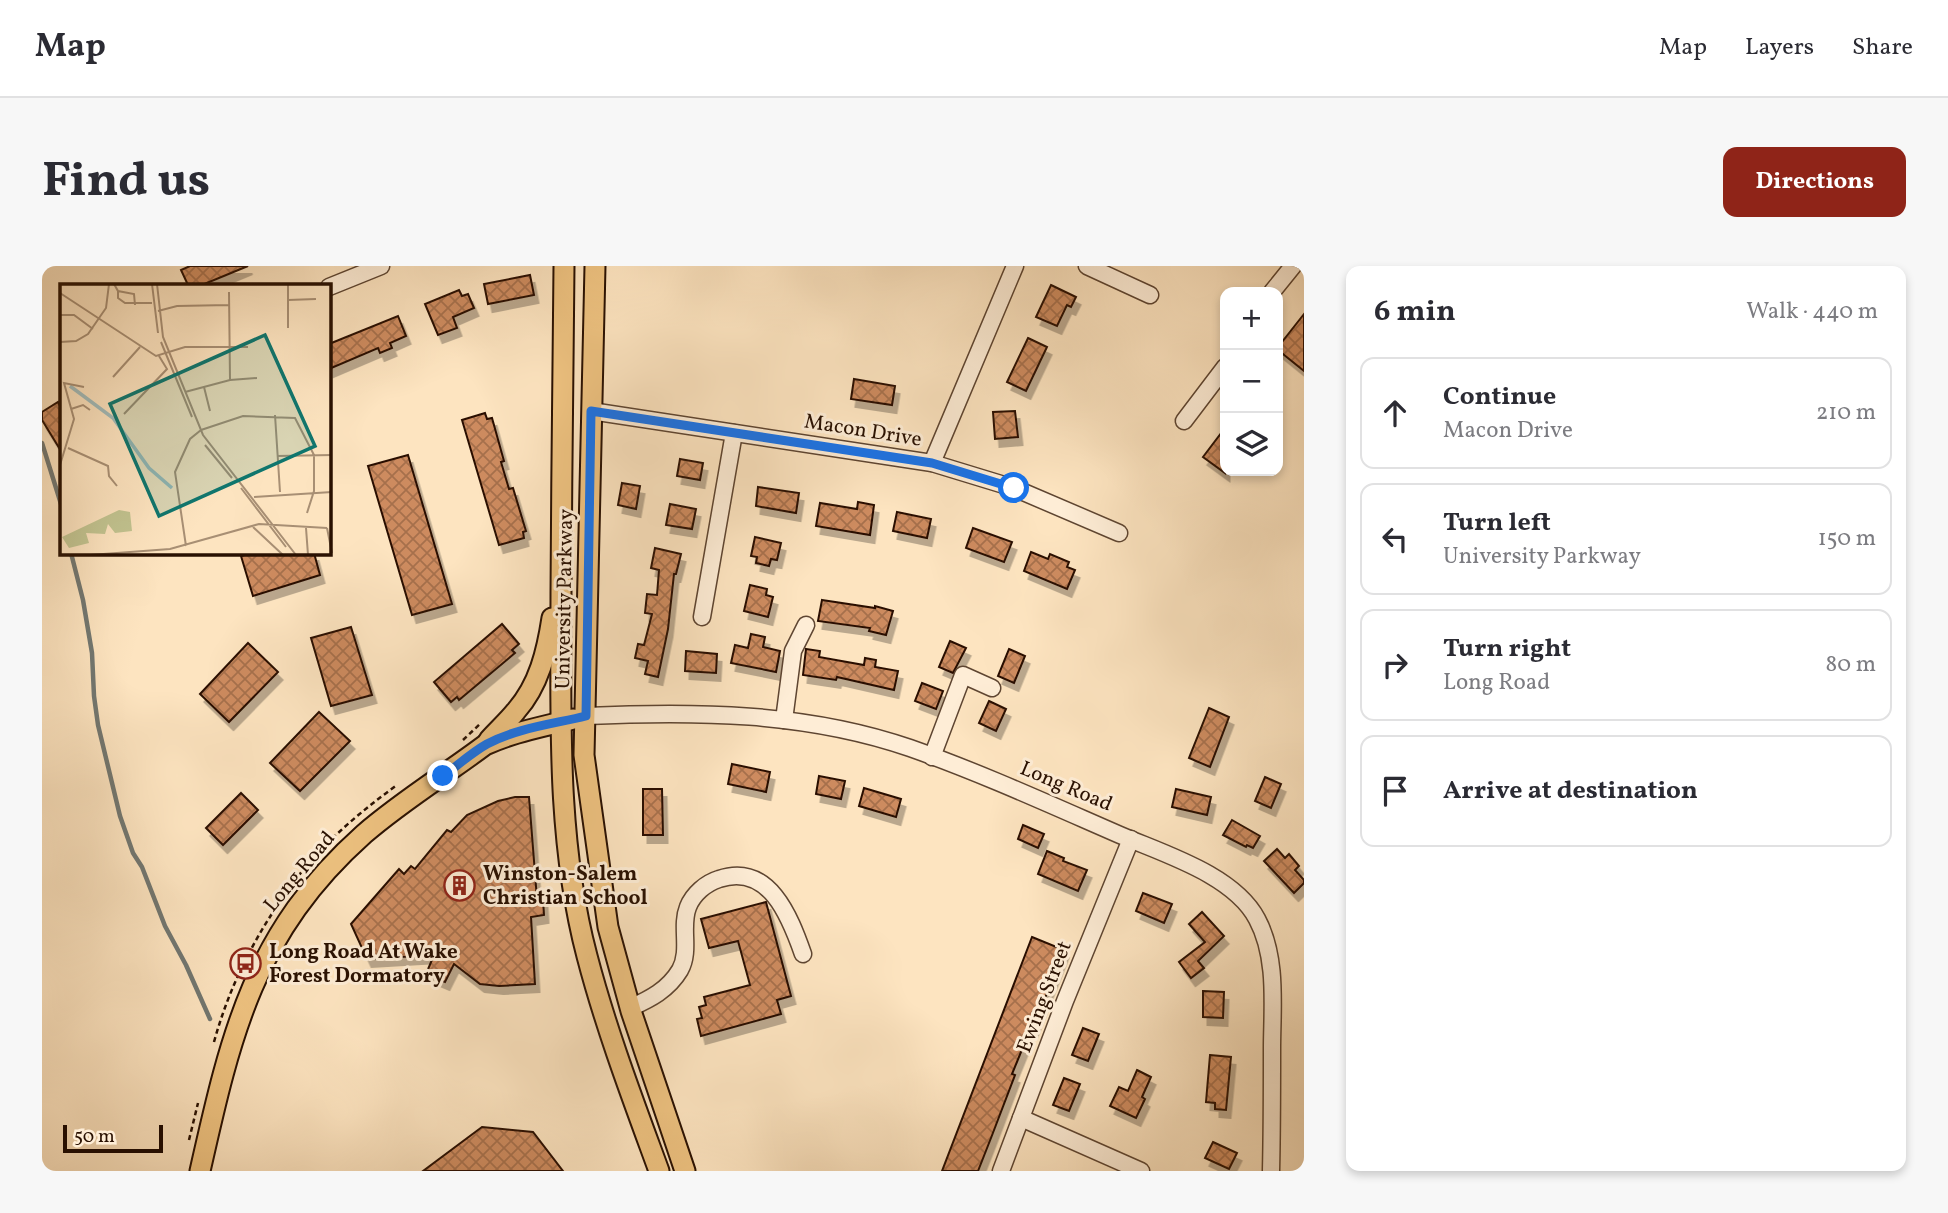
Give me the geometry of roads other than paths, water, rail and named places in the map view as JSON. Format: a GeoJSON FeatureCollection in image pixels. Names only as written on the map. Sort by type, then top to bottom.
{"type":"FeatureCollection","features":[{"type":"Feature","properties":{"kind":"main road","name":"University Parkway"},"geometry":{"type":"LineString","coordinates":[[564,266],[561,729],[567,833],[572,878],[587,957],[614,1051],[659,1171]]}},
{"type":"Feature","properties":{"kind":"main road","name":"University Parkway"},"geometry":{"type":"LineString","coordinates":[[595,266],[584,755],[608,927],[630,1008],[685,1171]]}},
{"type":"Feature","properties":{"kind":"main road"},"geometry":{"type":"LineString","coordinates":[[485,746],[518,710],[532,688],[549,638],[554,605],[562,590]]}},
{"type":"Feature","properties":{"kind":"main road","name":"Long Road"},"geometry":{"type":"LineString","coordinates":[[457,766],[561,729],[586,716]]}},
{"type":"Feature","properties":{"kind":"main road","name":"Long Road"},"geometry":{"type":"LineString","coordinates":[[200,1171],[235,1030],[267,954],[283,925],[327,870],[366,833],[485,746],[528,729],[561,729]]}},
{"type":"Feature","properties":{"kind":"street"},"geometry":{"type":"LineString","coordinates":[[331,286],[381,266]]}},
{"type":"Feature","properties":{"kind":"street"},"geometry":{"type":"LineString","coordinates":[[932,463],[1015,266]]}},
{"type":"Feature","properties":{"kind":"street"},"geometry":{"type":"LineString","coordinates":[[1087,266],[1150,295]]}},
{"type":"Feature","properties":{"kind":"street"},"geometry":{"type":"LineString","coordinates":[[1276,287],[1293,266]]}},
{"type":"Feature","properties":{"kind":"street"},"geometry":{"type":"LineString","coordinates":[[1184,421],[1220,374]]}},
{"type":"Feature","properties":{"kind":"street","name":"Macon Drive"},"geometry":{"type":"LineString","coordinates":[[591,411],[932,463],[1014,488],[1119,533]]}},
{"type":"Feature","properties":{"kind":"street"},"geometry":{"type":"LineString","coordinates":[[702,617],[734,433]]}},
{"type":"Feature","properties":{"kind":"street"},"geometry":{"type":"LineString","coordinates":[[784,720],[793,651],[806,625]]}},
{"type":"Feature","properties":{"kind":"street"},"geometry":{"type":"LineString","coordinates":[[932,757],[963,675],[992,688]]}},
{"type":"Feature","properties":{"kind":"street","name":"Long Road"},"geometry":{"type":"LineString","coordinates":[[586,716],[660,712],[784,720],[861,735],[909,748],[1195,867],[1238,895],[1257,919],[1271,960],[1271,1171]]}},
{"type":"Feature","properties":{"kind":"street","name":"Ewing Street"},"geometry":{"type":"LineString","coordinates":[[1001,1171],[1131,839]]}},
{"type":"Feature","properties":{"kind":"street"},"geometry":{"type":"LineString","coordinates":[[630,1008],[659,994],[680,970],[685,953],[685,919],[690,903],[704,887],[722,878],[742,875],[768,887],[792,922],[803,954]]}},
{"type":"Feature","properties":{"kind":"street"},"geometry":{"type":"LineString","coordinates":[[1021,1118],[1141,1171]]}},
{"type":"Feature","properties":{"kind":"waterway"},"geometry":{"type":"LineString","coordinates":[[42,443],[60,501]]}},
{"type":"Feature","properties":{"kind":"waterway"},"geometry":{"type":"LineString","coordinates":[[72,555],[92,653],[98,725],[120,816],[165,926],[210,1019]]}},
{"type":"Feature","properties":{"kind":"place","name":"Winston-Salem Christian School"},"geometry":{"type":"Point","coordinates":[460,886]}},
{"type":"Feature","properties":{"kind":"place","name":"Long Road At Wake Forest Dormatory"},"geometry":{"type":"Point","coordinates":[246,964]}}]}
